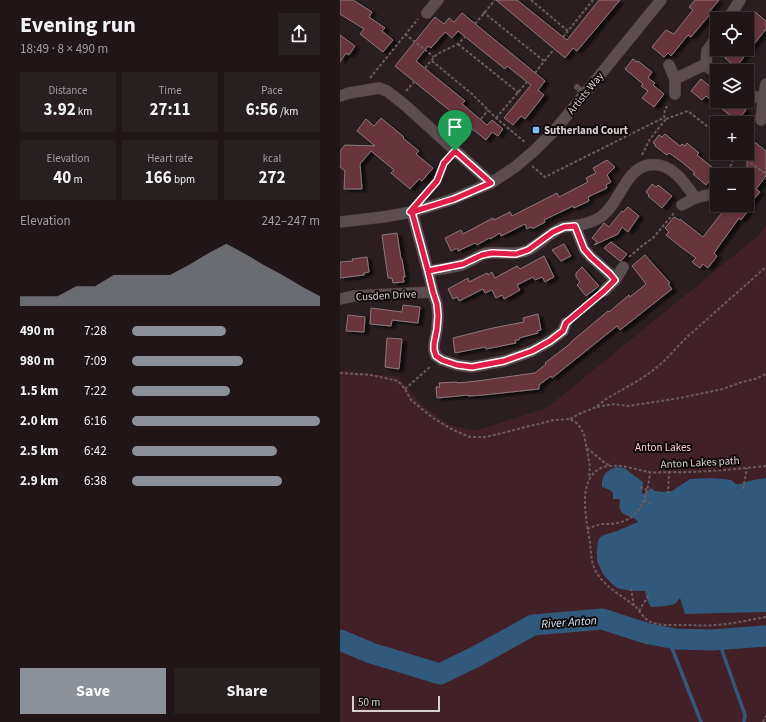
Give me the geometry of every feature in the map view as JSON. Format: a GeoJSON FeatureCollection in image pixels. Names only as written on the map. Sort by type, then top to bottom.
{"type":"FeatureCollection","features":[{"type":"Feature","properties":{"kind":"street"},"geometry":{"type":"LineString","coordinates":[[427,13],[438,0]]}},
{"type":"Feature","properties":{"kind":"street","name":"Artists Way"},"geometry":{"type":"LineString","coordinates":[[340,222],[412,212],[454,199],[491,183],[515,167],[555,130],[581,90],[661,0]]}},
{"type":"Feature","properties":{"kind":"street"},"geometry":{"type":"LineString","coordinates":[[732,12],[740,0]]}},
{"type":"Feature","properties":{"kind":"street"},"geometry":{"type":"LineString","coordinates":[[710,46],[707,51],[706,64],[710,69]]}},
{"type":"Feature","properties":{"kind":"street"},"geometry":{"type":"LineString","coordinates":[[675,79],[706,64]]}},
{"type":"Feature","properties":{"kind":"street"},"geometry":{"type":"LineString","coordinates":[[668,65],[675,79],[675,94]]}},
{"type":"Feature","properties":{"kind":"street"},"geometry":{"type":"LineString","coordinates":[[761,120],[762,99],[766,84]]}},
{"type":"Feature","properties":{"kind":"street"},"geometry":{"type":"LineString","coordinates":[[340,96],[379,88],[386,90],[406,106],[491,183]]}},
{"type":"Feature","properties":{"kind":"street"},"geometry":{"type":"LineString","coordinates":[[754,97],[762,99]]}},
{"type":"Feature","properties":{"kind":"street"},"geometry":{"type":"LineString","coordinates":[[428,271],[463,264],[487,254],[516,254],[528,250],[553,232],[564,227],[575,226],[599,218],[615,202],[625,183],[637,170],[647,165],[658,165],[675,173],[684,181],[695,198]]}},
{"type":"Feature","properties":{"kind":"street"},"geometry":{"type":"LineString","coordinates":[[682,204],[695,198],[710,194]]}},
{"type":"Feature","properties":{"kind":"street","name":"Cusden Drive"},"geometry":{"type":"LineString","coordinates":[[412,212],[437,304],[438,316],[434,350],[436,356],[439,358]]}},
{"type":"Feature","properties":{"kind":"street"},"geometry":{"type":"LineString","coordinates":[[575,226],[584,249],[615,280]]}},
{"type":"Feature","properties":{"kind":"street"},"geometry":{"type":"LineString","coordinates":[[604,291],[615,280],[623,267]]}},
{"type":"Feature","properties":{"kind":"street","name":"Cusden Drive"},"geometry":{"type":"LineString","coordinates":[[340,299],[354,296],[433,292]]}},
{"type":"Feature","properties":{"kind":"street"},"geometry":{"type":"LineString","coordinates":[[439,358],[457,365],[472,367],[504,361],[532,351],[550,341],[563,331],[566,323]]}},
{"type":"Feature","properties":{"kind":"path"},"geometry":{"type":"LineString","coordinates":[[476,24],[495,0]]}},
{"type":"Feature","properties":{"kind":"path"},"geometry":{"type":"LineString","coordinates":[[531,0],[568,31]]}},
{"type":"Feature","properties":{"kind":"path"},"geometry":{"type":"LineString","coordinates":[[564,37],[593,0]]}},
{"type":"Feature","properties":{"kind":"path"},"geometry":{"type":"LineString","coordinates":[[484,12],[544,61]]}},
{"type":"Feature","properties":{"kind":"path"},"geometry":{"type":"LineString","coordinates":[[355,94],[422,14],[427,13]]}},
{"type":"Feature","properties":{"kind":"path"},"geometry":{"type":"LineString","coordinates":[[405,34],[434,57]]}},
{"type":"Feature","properties":{"kind":"path"},"geometry":{"type":"LineString","coordinates":[[425,68],[437,54],[458,44],[465,37]]}},
{"type":"Feature","properties":{"kind":"path"},"geometry":{"type":"LineString","coordinates":[[458,44],[519,93]]}},
{"type":"Feature","properties":{"kind":"path"},"geometry":{"type":"LineString","coordinates":[[535,73],[554,49]]}},
{"type":"Feature","properties":{"kind":"path"},"geometry":{"type":"LineString","coordinates":[[432,61],[472,94],[496,118],[535,150]]}},
{"type":"Feature","properties":{"kind":"path"},"geometry":{"type":"LineString","coordinates":[[496,118],[527,82]]}},
{"type":"Feature","properties":{"kind":"path"},"geometry":{"type":"LineString","coordinates":[[637,170],[650,139],[665,118],[665,109],[675,94]]}},
{"type":"Feature","properties":{"kind":"path"},"geometry":{"type":"LineString","coordinates":[[481,119],[488,110]]}},
{"type":"Feature","properties":{"kind":"path"},"geometry":{"type":"LineString","coordinates":[[524,160],[545,177],[665,118],[688,110],[710,128]]}},
{"type":"Feature","properties":{"kind":"path"},"geometry":{"type":"LineString","coordinates":[[424,196],[437,181],[444,163],[473,130]]}},
{"type":"Feature","properties":{"kind":"path"},"geometry":{"type":"LineString","coordinates":[[747,160],[766,174]]}},
{"type":"Feature","properties":{"kind":"path"},"geometry":{"type":"LineString","coordinates":[[623,267],[627,259],[653,238],[682,204]]}},
{"type":"Feature","properties":{"kind":"path"},"geometry":{"type":"LineString","coordinates":[[596,407],[606,399],[639,380],[663,362],[687,337],[766,267]]}},
{"type":"Feature","properties":{"kind":"path"},"geometry":{"type":"LineString","coordinates":[[566,323],[604,291]]}},
{"type":"Feature","properties":{"kind":"path"},"geometry":{"type":"LineString","coordinates":[[405,389],[439,358]]}},
{"type":"Feature","properties":{"kind":"path"},"geometry":{"type":"LineString","coordinates":[[340,373],[371,375],[398,381],[405,389],[411,400],[433,418],[453,430],[470,437],[486,437],[554,420],[570,420],[578,424],[584,434],[590,467],[585,502],[591,556],[595,568],[609,588],[634,606],[649,621],[663,625],[715,625],[766,617]]}},
{"type":"Feature","properties":{"kind":"path"},"geometry":{"type":"LineString","coordinates":[[570,420],[579,414],[596,407],[614,404],[628,406],[680,398],[723,389],[766,374]]}},
{"type":"Feature","properties":{"kind":"path"},"geometry":{"type":"LineString","coordinates":[[586,447],[595,456],[606,464],[612,466]]}},
{"type":"Feature","properties":{"kind":"path","name":"Anton Lakes path"},"geometry":{"type":"LineString","coordinates":[[589,479],[592,474],[601,468],[612,466],[624,466],[650,472],[700,472],[766,466]]}},
{"type":"Feature","properties":{"kind":"path"},"geometry":{"type":"LineString","coordinates":[[743,489],[746,468]]}},
{"type":"Feature","properties":{"kind":"path"},"geometry":{"type":"LineString","coordinates":[[588,529],[600,525],[624,521],[636,513],[648,490],[650,472]]}},
{"type":"Feature","properties":{"kind":"path"},"geometry":{"type":"LineString","coordinates":[[668,494],[669,472]]}},
{"type":"Feature","properties":{"kind":"path"},"geometry":{"type":"LineString","coordinates":[[640,487],[648,490]]}},
{"type":"Feature","properties":{"kind":"path"},"geometry":{"type":"LineString","coordinates":[[644,500],[651,504]]}},
{"type":"Feature","properties":{"kind":"path"},"geometry":{"type":"LineString","coordinates":[[631,588],[634,606]]}},
{"type":"Feature","properties":{"kind":"path"},"geometry":{"type":"LineString","coordinates":[[640,611],[650,593]]}},
{"type":"Feature","properties":{"kind":"path"},"geometry":{"type":"LineString","coordinates":[[763,722],[766,716]]}},
{"type":"Feature","properties":{"kind":"green space"},"geometry":{"type":"Polygon","coordinates":[[[766,224],[766,722],[340,722],[340,370],[399,377],[421,404],[448,424],[474,431],[547,408],[759,235],[766,224]]]}},
{"type":"Feature","properties":{"kind":"water","name":"Anton Lakes"},"geometry":{"type":"Polygon","coordinates":[[[617,467],[624,468],[643,482],[642,493],[644,494],[651,488],[655,491],[672,491],[690,479],[713,478],[731,480],[736,484],[740,484],[766,478],[766,612],[685,614],[680,598],[675,604],[651,607],[645,591],[631,591],[617,588],[611,583],[603,574],[597,561],[598,541],[600,537],[638,522],[634,518],[621,512],[620,499],[613,499],[613,493],[602,487],[602,480],[605,474],[617,467]]]}},
{"type":"Feature","properties":{"kind":"building"},"geometry":{"type":"Polygon","coordinates":[[[340,0],[353,0],[372,12],[369,17],[385,28],[382,31],[393,40],[383,52],[360,34],[364,29],[340,14],[340,0]]]}},
{"type":"Feature","properties":{"kind":"building"},"geometry":{"type":"Polygon","coordinates":[[[496,0],[517,0],[567,40],[599,0],[620,0],[577,51],[573,48],[565,58],[496,0]]]}},
{"type":"Feature","properties":{"kind":"building"},"geometry":{"type":"Polygon","coordinates":[[[695,0],[719,0],[710,11],[712,12],[710,12],[710,14],[691,37],[688,35],[671,56],[668,53],[664,57],[652,47],[666,30],[674,34],[693,10],[689,7],[695,0]]]}},
{"type":"Feature","properties":{"kind":"building"},"geometry":{"type":"Polygon","coordinates":[[[754,11],[766,21],[766,29],[754,44],[754,12],[754,11]]]}},
{"type":"Feature","properties":{"kind":"building"},"geometry":{"type":"Polygon","coordinates":[[[462,13],[545,81],[538,90],[544,95],[525,119],[521,116],[513,125],[504,118],[531,85],[507,66],[505,69],[458,31],[452,38],[445,32],[431,48],[428,46],[416,61],[465,101],[462,104],[487,125],[492,120],[503,129],[498,136],[492,132],[486,140],[395,66],[435,17],[444,24],[449,18],[454,22],[462,13]]]}},
{"type":"Feature","properties":{"kind":"building"},"geometry":{"type":"Polygon","coordinates":[[[340,35],[355,46],[349,55],[346,53],[340,62],[340,35]]]}},
{"type":"Feature","properties":{"kind":"building"},"geometry":{"type":"Polygon","coordinates":[[[727,56],[745,56],[738,64],[732,64],[725,58],[727,56]]]}},
{"type":"Feature","properties":{"kind":"building"},"geometry":{"type":"Polygon","coordinates":[[[633,59],[652,72],[648,78],[655,83],[653,85],[664,94],[654,107],[642,98],[648,91],[641,86],[643,84],[625,69],[633,59]]]}},
{"type":"Feature","properties":{"kind":"building"},"geometry":{"type":"Polygon","coordinates":[[[701,79],[710,86],[710,99],[706,96],[702,100],[691,91],[701,79]]]}},
{"type":"Feature","properties":{"kind":"building"},"geometry":{"type":"Polygon","coordinates":[[[721,108],[743,108],[746,110],[741,116],[731,116],[721,108]]]}},
{"type":"Feature","properties":{"kind":"building"},"geometry":{"type":"Polygon","coordinates":[[[381,118],[419,151],[416,154],[433,168],[422,181],[419,179],[410,189],[391,173],[394,170],[371,151],[360,164],[362,189],[344,189],[345,171],[340,167],[340,151],[345,145],[375,146],[357,131],[366,119],[374,126],[381,118]]]}},
{"type":"Feature","properties":{"kind":"building"},"geometry":{"type":"Polygon","coordinates":[[[665,134],[680,146],[682,144],[685,146],[687,143],[699,153],[697,155],[713,168],[710,168],[710,180],[706,185],[682,162],[669,153],[667,155],[655,146],[656,145],[653,143],[659,135],[662,137],[665,134]]]}},
{"type":"Feature","properties":{"kind":"building"},"geometry":{"type":"Polygon","coordinates":[[[754,142],[766,151],[766,176],[756,189],[760,192],[754,199],[754,168],[747,168],[747,160],[754,160],[754,142]]]}},
{"type":"Feature","properties":{"kind":"building"},"geometry":{"type":"Polygon","coordinates":[[[607,160],[615,167],[607,175],[611,182],[606,185],[607,188],[588,197],[589,201],[574,208],[573,206],[544,220],[545,222],[534,228],[530,227],[527,229],[525,224],[501,236],[500,233],[477,245],[475,243],[458,251],[457,248],[451,251],[445,238],[461,230],[463,234],[493,218],[494,220],[510,212],[512,216],[557,193],[559,197],[588,182],[586,178],[596,173],[593,168],[607,160]]]}},
{"type":"Feature","properties":{"kind":"building"},"geometry":{"type":"Polygon","coordinates":[[[652,184],[656,187],[658,185],[672,196],[662,208],[648,196],[649,195],[646,192],[652,184]]]}},
{"type":"Feature","properties":{"kind":"building"},"geometry":{"type":"Polygon","coordinates":[[[628,207],[639,216],[628,232],[622,227],[618,234],[594,245],[597,242],[592,238],[604,223],[609,227],[622,211],[623,212],[628,207]]]}},
{"type":"Feature","properties":{"kind":"building"},"geometry":{"type":"Polygon","coordinates":[[[723,212],[747,212],[741,220],[739,218],[714,253],[717,256],[708,268],[703,264],[700,268],[692,262],[696,258],[666,235],[669,232],[665,228],[674,217],[679,220],[680,219],[703,237],[723,212]]]}},
{"type":"Feature","properties":{"kind":"building"},"geometry":{"type":"Polygon","coordinates":[[[397,233],[405,277],[403,277],[404,282],[393,283],[392,278],[388,278],[382,235],[397,233]]]}},
{"type":"Feature","properties":{"kind":"building"},"geometry":{"type":"Polygon","coordinates":[[[611,242],[627,254],[622,260],[620,261],[604,248],[611,242]]]}},
{"type":"Feature","properties":{"kind":"building"},"geometry":{"type":"Polygon","coordinates":[[[564,244],[571,256],[561,261],[552,250],[564,244]]]}},
{"type":"Feature","properties":{"kind":"building"},"geometry":{"type":"Polygon","coordinates":[[[645,255],[670,283],[668,284],[672,289],[620,330],[617,326],[552,378],[551,376],[539,385],[539,389],[437,398],[436,387],[440,387],[439,383],[477,381],[535,373],[608,311],[609,312],[629,295],[630,297],[646,284],[632,266],[645,255]]]}},
{"type":"Feature","properties":{"kind":"building"},"geometry":{"type":"Polygon","coordinates":[[[544,256],[554,277],[545,282],[542,277],[535,280],[533,277],[517,285],[520,290],[504,299],[502,295],[496,298],[492,290],[485,293],[483,289],[459,301],[457,297],[453,299],[448,289],[468,278],[469,282],[487,273],[488,275],[492,272],[495,278],[517,266],[520,269],[544,256]]]}},
{"type":"Feature","properties":{"kind":"building"},"geometry":{"type":"Polygon","coordinates":[[[367,257],[369,272],[364,273],[364,275],[340,278],[340,262],[353,261],[352,259],[367,257]]]}},
{"type":"Feature","properties":{"kind":"building"},"geometry":{"type":"Polygon","coordinates":[[[582,267],[599,286],[586,296],[577,285],[580,282],[576,277],[576,273],[582,267]]]}},
{"type":"Feature","properties":{"kind":"building"},"geometry":{"type":"Polygon","coordinates":[[[403,305],[420,307],[418,323],[392,320],[391,326],[370,324],[371,308],[402,312],[403,305]]]}},
{"type":"Feature","properties":{"kind":"building"},"geometry":{"type":"Polygon","coordinates":[[[538,314],[541,330],[537,331],[538,333],[519,338],[519,340],[515,340],[516,343],[455,353],[453,338],[524,322],[523,318],[538,314]]]}},
{"type":"Feature","properties":{"kind":"building"},"geometry":{"type":"Polygon","coordinates":[[[348,315],[365,317],[364,332],[346,331],[348,315]]]}},
{"type":"Feature","properties":{"kind":"building"},"geometry":{"type":"Polygon","coordinates":[[[387,338],[402,339],[399,369],[385,367],[387,338]]]}},
{"type":"Feature","properties":{"kind":"waterway","name":"River Anton"},"geometry":{"type":"LineString","coordinates":[[340,640],[371,653],[440,674],[477,656],[533,625],[602,619],[649,634],[676,639],[712,640],[766,636]]}},
{"type":"Feature","properties":{"kind":"waterway"},"geometry":{"type":"LineString","coordinates":[[668,638],[701,722]]}},
{"type":"Feature","properties":{"kind":"waterway"},"geometry":{"type":"LineString","coordinates":[[718,639],[745,715],[744,722]]}},
{"type":"Feature","properties":{"kind":"place","name":"Sutherland Court"},"geometry":{"type":"Point","coordinates":[536,130]}},
{"type":"Feature","properties":{"kind":"route"},"geometry":{"type":"LineString","coordinates":[[455,151],[444,163],[437,181],[410,212],[412,212],[433,292],[437,304],[438,316],[434,344],[436,356],[442,360],[457,365],[472,367],[519,357],[550,341],[563,331],[566,323],[615,280],[584,249],[575,226],[564,227],[553,232],[528,250],[516,254],[492,253],[482,255],[463,264],[428,271],[412,212],[454,199],[491,183],[455,151]]}}]}
